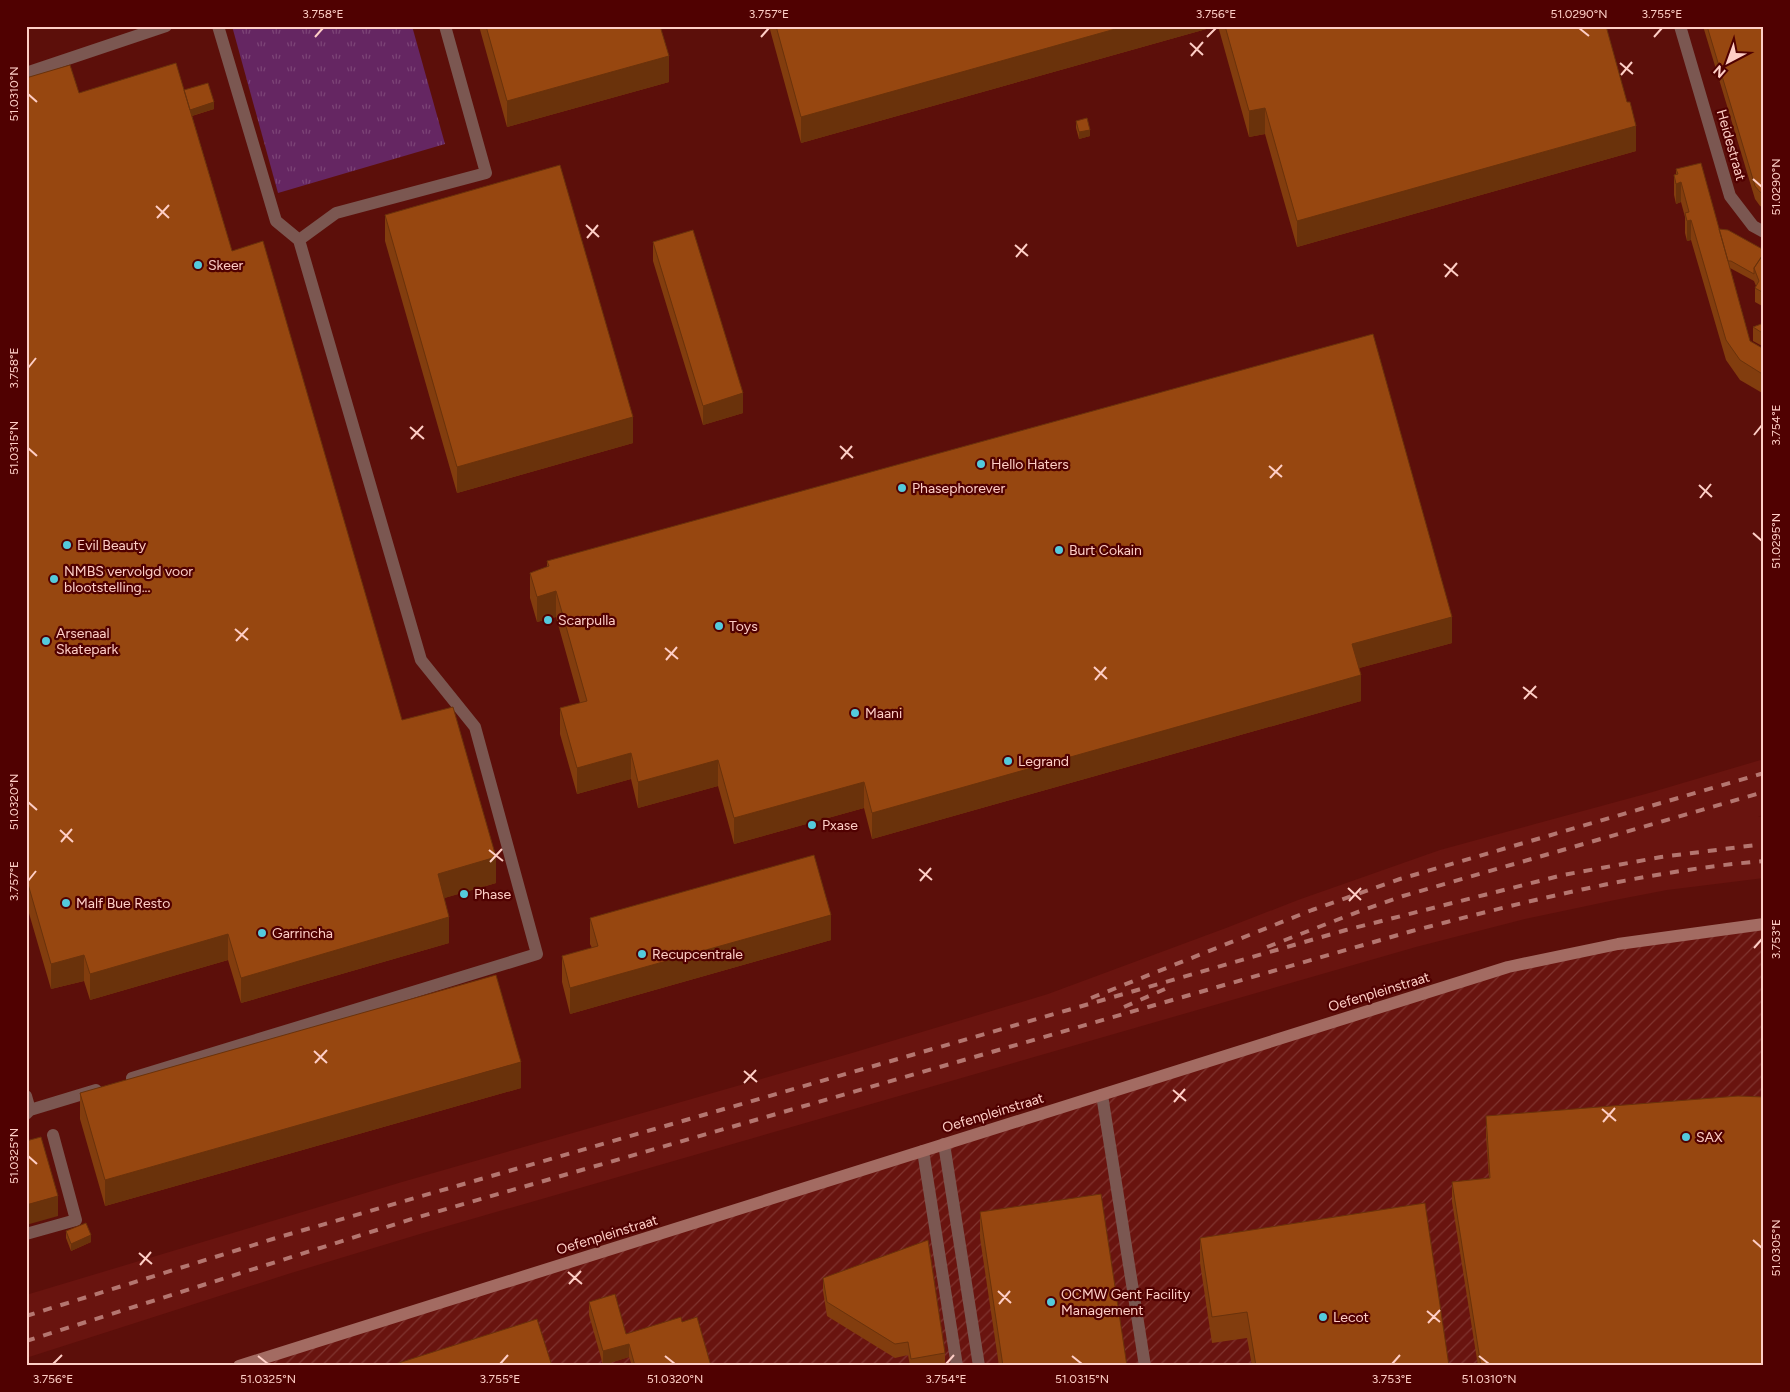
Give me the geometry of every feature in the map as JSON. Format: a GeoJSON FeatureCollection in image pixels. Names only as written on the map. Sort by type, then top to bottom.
{"type":"FeatureCollection","features":[{"type":"Feature","properties":{"kind":"street"},"geometry":{"type":"LineString","coordinates":[[26,73],[166,26]]}},
{"type":"Feature","properties":{"kind":"street"},"geometry":{"type":"LineString","coordinates":[[124,1081],[537,954],[475,727],[421,660],[299,240],[276,221],[218,26]]}},
{"type":"Feature","properties":{"kind":"street"},"geometry":{"type":"LineString","coordinates":[[299,240],[336,213],[486,173],[445,26]]}},
{"type":"Feature","properties":{"kind":"street","name":"Heidestraat"},"geometry":{"type":"LineString","coordinates":[[1680,26],[1730,196],[1753,226],[1764,232]]}},
{"type":"Feature","properties":{"kind":"street","name":"Oefenpleinstraat"},"geometry":{"type":"LineString","coordinates":[[240,1366],[1508,967],[1618,944],[1764,924]]}},
{"type":"Feature","properties":{"kind":"street"},"geometry":{"type":"LineString","coordinates":[[26,1096],[28,1112],[105,1087]]}},
{"type":"Feature","properties":{"kind":"street"},"geometry":{"type":"LineString","coordinates":[[1102,1095],[1145,1366]]}},
{"type":"Feature","properties":{"kind":"street"},"geometry":{"type":"LineString","coordinates":[[26,1234],[76,1220],[53,1135]]}},
{"type":"Feature","properties":{"kind":"street"},"geometry":{"type":"LineString","coordinates":[[944,1144],[979,1366]]}},
{"type":"Feature","properties":{"kind":"street"},"geometry":{"type":"LineString","coordinates":[[923,1151],[957,1366]]}},
{"type":"Feature","properties":{"kind":"shaded area"},"geometry":{"type":"Polygon","coordinates":[[[1764,759],[1764,814],[1758,817],[1764,816],[1764,878],[1667,890],[1615,900],[1525,919],[1416,947],[420,1234],[26,1358],[26,1295],[402,1182],[852,1053],[1048,994],[1298,900],[1440,850],[1649,793],[1764,759]]]}},
{"type":"Feature","properties":{"kind":"shaded area"},"geometry":{"type":"Polygon","coordinates":[[[1764,925],[1764,1366],[239,1366],[1508,967],[1764,925]]]}},
{"type":"Feature","properties":{"kind":"green space"},"geometry":{"type":"Polygon","coordinates":[[[232,26],[412,26],[445,144],[278,193],[232,26]]]}},
{"type":"Feature","properties":{"kind":"building"},"geometry":{"type":"Polygon","coordinates":[[[486,26],[660,26],[669,56],[507,101],[486,26]]]}},
{"type":"Feature","properties":{"kind":"building"},"geometry":{"type":"Polygon","coordinates":[[[776,26],[1126,26],[801,117],[776,26]]]}},
{"type":"Feature","properties":{"kind":"building"},"geometry":{"type":"Polygon","coordinates":[[[1225,26],[1606,26],[1627,102],[1630,102],[1636,126],[1297,221],[1265,108],[1249,111],[1225,26]]]}},
{"type":"Feature","properties":{"kind":"building"},"geometry":{"type":"Polygon","coordinates":[[[1707,26],[1764,26],[1764,194],[1755,186],[1707,26]]]}},
{"type":"Feature","properties":{"kind":"building"},"geometry":{"type":"Polygon","coordinates":[[[176,63],[232,251],[263,241],[402,720],[453,707],[496,857],[438,874],[449,917],[241,978],[228,934],[90,974],[84,955],[51,964],[26,877],[26,78],[70,65],[79,93],[176,63]]]}},
{"type":"Feature","properties":{"kind":"building"},"geometry":{"type":"Polygon","coordinates":[[[208,83],[214,102],[190,110],[184,90],[208,83]]]}},
{"type":"Feature","properties":{"kind":"building"},"geometry":{"type":"Polygon","coordinates":[[[1087,118],[1090,130],[1079,132],[1076,121],[1087,118]]]}},
{"type":"Feature","properties":{"kind":"building"},"geometry":{"type":"Polygon","coordinates":[[[1701,163],[1750,341],[1764,349],[1764,375],[1740,360],[1726,340],[1691,220],[1687,221],[1685,213],[1689,212],[1681,182],[1676,184],[1674,175],[1678,174],[1676,169],[1701,163]]]}},
{"type":"Feature","properties":{"kind":"building"},"geometry":{"type":"Polygon","coordinates":[[[560,165],[633,417],[457,467],[385,215],[560,165]]]}},
{"type":"Feature","properties":{"kind":"building"},"geometry":{"type":"Polygon","coordinates":[[[1719,229],[1728,230],[1764,250],[1754,268],[1754,274],[1728,261],[1719,229]]]}},
{"type":"Feature","properties":{"kind":"building"},"geometry":{"type":"Polygon","coordinates":[[[693,230],[743,393],[703,406],[653,242],[693,230]]]}},
{"type":"Feature","properties":{"kind":"building"},"geometry":{"type":"Polygon","coordinates":[[[1764,253],[1764,293],[1755,288],[1759,281],[1754,268],[1764,253]]]}},
{"type":"Feature","properties":{"kind":"building"},"geometry":{"type":"Polygon","coordinates":[[[1764,323],[1764,334],[1753,327],[1764,323]]]}},
{"type":"Feature","properties":{"kind":"building"},"geometry":{"type":"Polygon","coordinates":[[[1373,334],[1452,617],[1352,644],[1361,675],[872,813],[864,782],[734,818],[718,760],[638,782],[631,753],[577,768],[560,708],[587,701],[556,591],[537,597],[530,573],[549,566],[547,561],[1373,334]]]}},
{"type":"Feature","properties":{"kind":"building"},"geometry":{"type":"Polygon","coordinates":[[[814,855],[831,915],[570,988],[562,956],[598,946],[590,918],[814,855]]]}},
{"type":"Feature","properties":{"kind":"building"},"geometry":{"type":"Polygon","coordinates":[[[496,975],[521,1062],[105,1180],[80,1093],[496,975]]]}},
{"type":"Feature","properties":{"kind":"building"},"geometry":{"type":"Polygon","coordinates":[[[1738,1096],[1764,1097],[1764,1366],[1481,1366],[1452,1182],[1490,1178],[1486,1116],[1738,1096]]]}},
{"type":"Feature","properties":{"kind":"building"},"geometry":{"type":"Polygon","coordinates":[[[41,1137],[58,1196],[26,1205],[26,1141],[41,1137]]]}},
{"type":"Feature","properties":{"kind":"building","name":"OCMW Gent Facility Management"},"geometry":{"type":"Polygon","coordinates":[[[1101,1194],[1127,1366],[1003,1366],[980,1212],[1101,1194]]]}},
{"type":"Feature","properties":{"kind":"building","name":"Lecot"},"geometry":{"type":"Polygon","coordinates":[[[1425,1203],[1449,1366],[1256,1366],[1247,1312],[1212,1317],[1200,1238],[1425,1203]]]}},
{"type":"Feature","properties":{"kind":"building"},"geometry":{"type":"Polygon","coordinates":[[[86,1223],[91,1235],[71,1244],[66,1231],[86,1223]]]}},
{"type":"Feature","properties":{"kind":"building"},"geometry":{"type":"Polygon","coordinates":[[[928,1240],[945,1353],[911,1359],[908,1342],[895,1344],[827,1302],[823,1278],[928,1240]]]}},
{"type":"Feature","properties":{"kind":"building"},"geometry":{"type":"Polygon","coordinates":[[[615,1294],[626,1334],[681,1317],[682,1322],[697,1317],[711,1366],[635,1366],[629,1344],[603,1351],[589,1302],[615,1294]]]}},
{"type":"Feature","properties":{"kind":"building"},"geometry":{"type":"Polygon","coordinates":[[[537,1319],[552,1366],[389,1366],[537,1319]]]}},
{"type":"Feature","properties":{"kind":"railway"},"geometry":{"type":"LineString","coordinates":[[1091,998],[1312,910],[1400,879],[1764,773]]}},
{"type":"Feature","properties":{"kind":"railway"},"geometry":{"type":"LineString","coordinates":[[1267,947],[1403,896],[1764,792]]}},
{"type":"Feature","properties":{"kind":"railway"},"geometry":{"type":"LineString","coordinates":[[26,1316],[276,1238],[1346,930],[1563,875],[1661,857],[1764,844]]}},
{"type":"Feature","properties":{"kind":"railway"},"geometry":{"type":"LineString","coordinates":[[26,1341],[415,1218],[1412,931],[1587,888],[1675,872],[1764,861]]}},
{"type":"Feature","properties":{"kind":"railway"},"geometry":{"type":"LineString","coordinates":[[1124,1007],[1165,989]]}},
{"type":"Feature","properties":{"kind":"place","name":"Skeer"},"geometry":{"type":"Point","coordinates":[198,265]}},
{"type":"Feature","properties":{"kind":"place","name":"Hello Haters"},"geometry":{"type":"Point","coordinates":[981,464]}},
{"type":"Feature","properties":{"kind":"place","name":"Phasephorever"},"geometry":{"type":"Point","coordinates":[902,488]}},
{"type":"Feature","properties":{"kind":"place","name":"Evil Beauty"},"geometry":{"type":"Point","coordinates":[67,545]}},
{"type":"Feature","properties":{"kind":"place","name":"Burt Cokain"},"geometry":{"type":"Point","coordinates":[1059,550]}},
{"type":"Feature","properties":{"kind":"place","name":"NMBS vervolgd voor blootstelling..."},"geometry":{"type":"Point","coordinates":[54,579]}},
{"type":"Feature","properties":{"kind":"place","name":"Scarpulla"},"geometry":{"type":"Point","coordinates":[548,620]}},
{"type":"Feature","properties":{"kind":"place","name":"Toys"},"geometry":{"type":"Point","coordinates":[719,626]}},
{"type":"Feature","properties":{"kind":"place","name":"Arsenaal Skatepark"},"geometry":{"type":"Point","coordinates":[46,641]}},
{"type":"Feature","properties":{"kind":"place","name":"Maani"},"geometry":{"type":"Point","coordinates":[855,713]}},
{"type":"Feature","properties":{"kind":"place","name":"Legrand"},"geometry":{"type":"Point","coordinates":[1008,761]}},
{"type":"Feature","properties":{"kind":"place","name":"Pxase"},"geometry":{"type":"Point","coordinates":[812,825]}},
{"type":"Feature","properties":{"kind":"place","name":"Phase"},"geometry":{"type":"Point","coordinates":[464,894]}},
{"type":"Feature","properties":{"kind":"place","name":"Malf Bue Resto"},"geometry":{"type":"Point","coordinates":[66,903]}},
{"type":"Feature","properties":{"kind":"place","name":"Garrincha"},"geometry":{"type":"Point","coordinates":[262,933]}},
{"type":"Feature","properties":{"kind":"place","name":"Recupcentrale"},"geometry":{"type":"Point","coordinates":[642,954]}},
{"type":"Feature","properties":{"kind":"place","name":"SAX"},"geometry":{"type":"Point","coordinates":[1686,1137]}},
{"type":"Feature","properties":{"kind":"place","name":"OCMW Gent Facility Management"},"geometry":{"type":"Point","coordinates":[1051,1302]}},
{"type":"Feature","properties":{"kind":"place","name":"Lecot"},"geometry":{"type":"Point","coordinates":[1323,1317]}}]}
